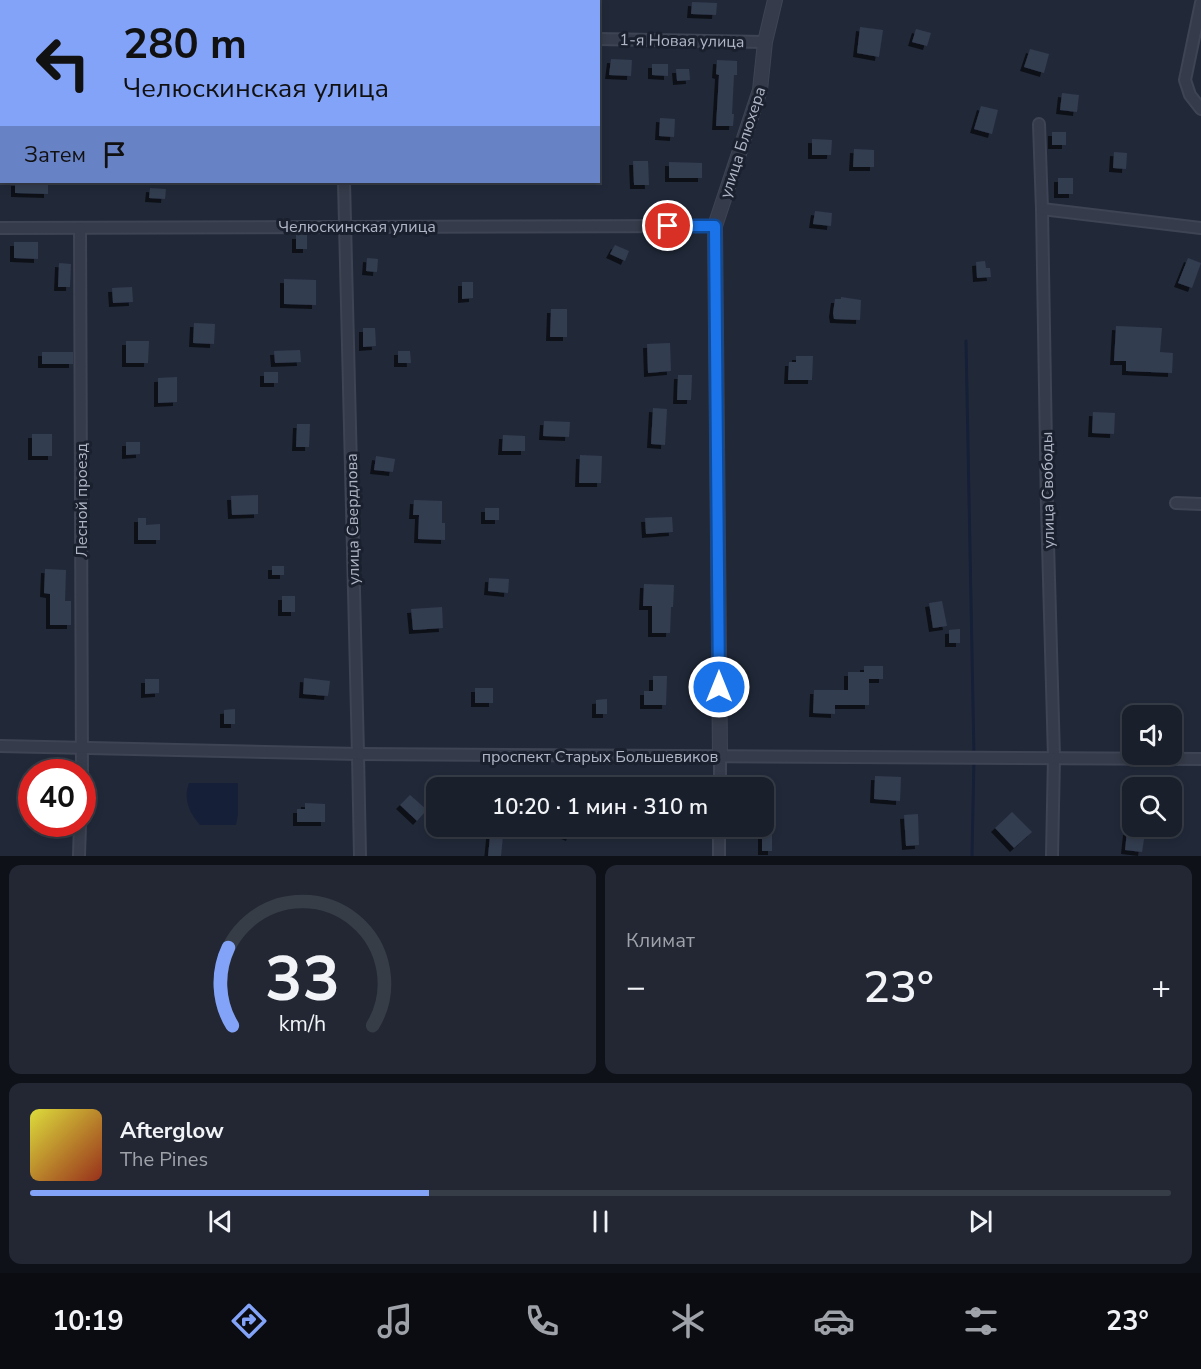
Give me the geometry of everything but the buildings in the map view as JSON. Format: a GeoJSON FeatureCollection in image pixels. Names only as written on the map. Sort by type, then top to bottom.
{"type":"FeatureCollection","features":[{"type":"Feature","properties":{"kind":"street","name":"улица Блюхера"},"geometry":{"type":"LineString","coordinates":[[720,777],[715,226],[760,90],[765,42],[775,0]]}},
{"type":"Feature","properties":{"kind":"street"},"geometry":{"type":"LineString","coordinates":[[1201,3],[1185,80],[1190,96],[1201,109]]}},
{"type":"Feature","properties":{"kind":"street","name":"1-я Новая улица"},"geometry":{"type":"LineString","coordinates":[[600,39],[765,42]]}},
{"type":"Feature","properties":{"kind":"street","name":"улица Свободы"},"geometry":{"type":"LineString","coordinates":[[1039,124],[1054,757],[1052,856]]}},
{"type":"Feature","properties":{"kind":"street","name":"улица Свердлова"},"geometry":{"type":"LineString","coordinates":[[344,183],[360,856]]}},
{"type":"Feature","properties":{"kind":"street"},"geometry":{"type":"LineString","coordinates":[[1042,209],[1201,228]]}},
{"type":"Feature","properties":{"kind":"street","name":"Челюскинская улица"},"geometry":{"type":"LineString","coordinates":[[0,228],[715,226]]}},
{"type":"Feature","properties":{"kind":"street","name":"Лесной проезд"},"geometry":{"type":"LineString","coordinates":[[80,228],[82,759]]}},
{"type":"Feature","properties":{"kind":"street"},"geometry":{"type":"LineString","coordinates":[[1176,503],[1201,504]]}},
{"type":"Feature","properties":{"kind":"street","name":"проспект Старых Большевиков"},"geometry":{"type":"LineString","coordinates":[[0,746],[358,754],[1201,759]]}},
{"type":"Feature","properties":{"kind":"street"},"geometry":{"type":"LineString","coordinates":[[79,856],[80,837]]}},
{"type":"Feature","properties":{"kind":"street"},"geometry":{"type":"LineString","coordinates":[[719,837],[719,856]]}},
{"type":"Feature","properties":{"kind":"water"},"geometry":{"type":"Polygon","coordinates":[[[189,783],[238,783],[236,825],[200,825],[188,805],[189,783]]]}},
{"type":"Feature","properties":{"kind":"waterway"},"geometry":{"type":"LineString","coordinates":[[966,341],[974,757],[972,856]]}},
{"type":"Feature","properties":{"kind":"route"},"geometry":{"type":"LineString","coordinates":[[668,226],[715,226],[719,687]]}}]}
